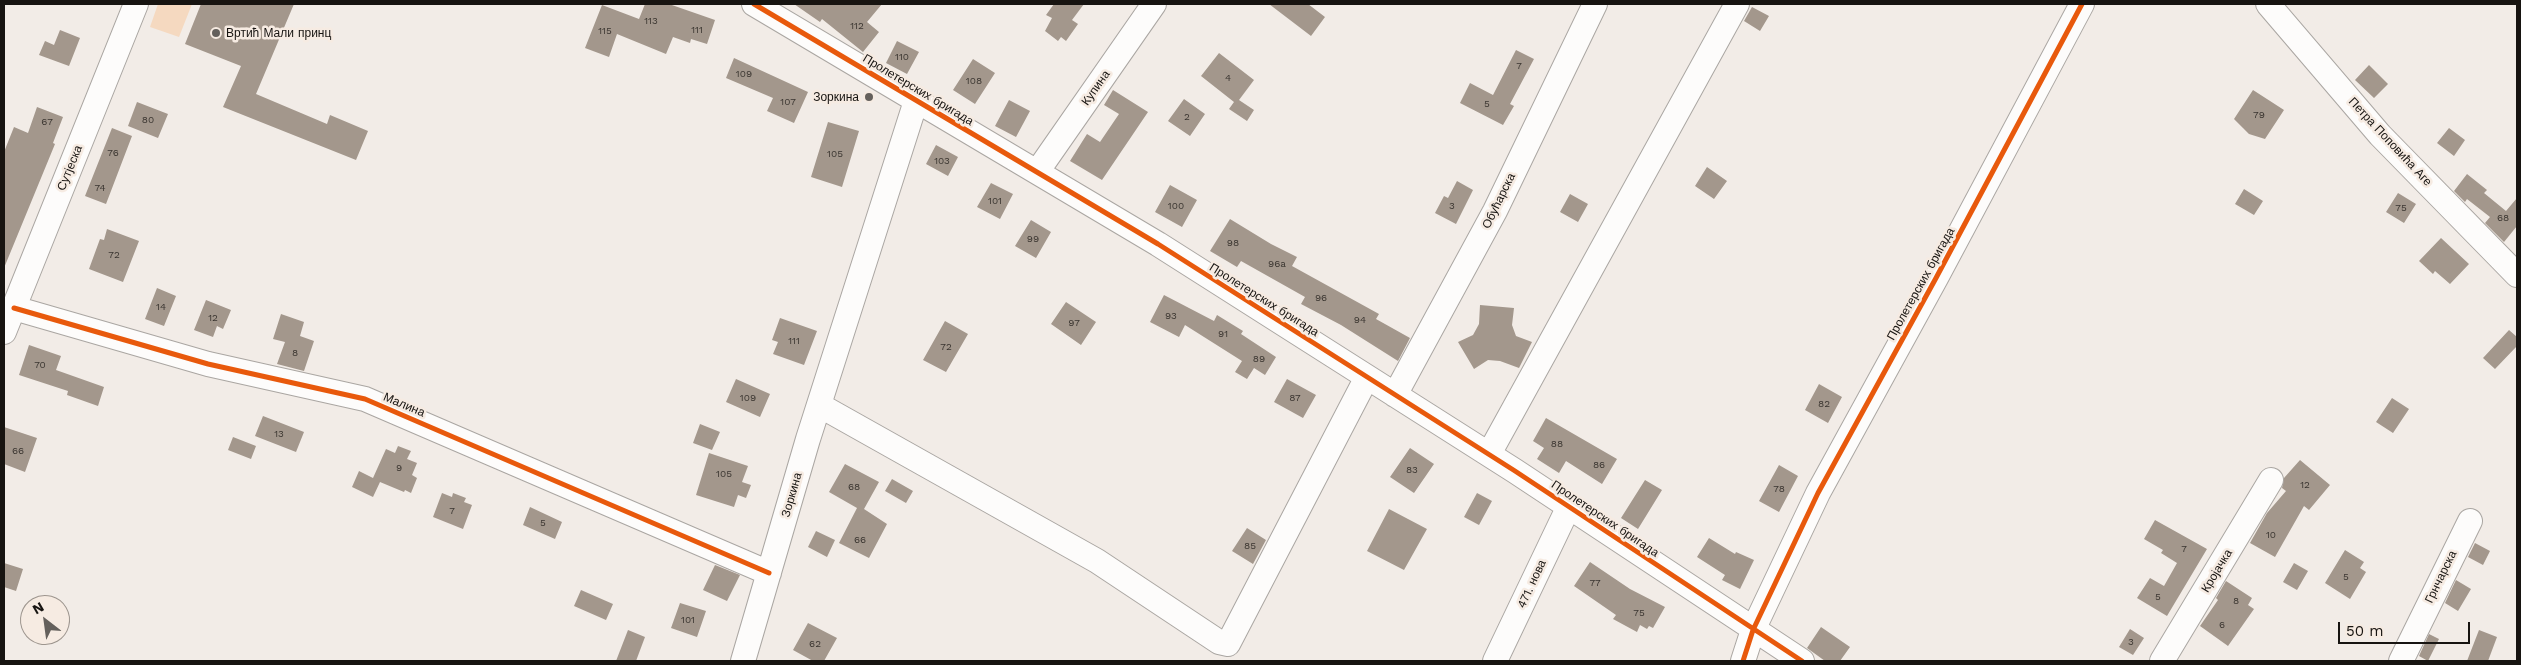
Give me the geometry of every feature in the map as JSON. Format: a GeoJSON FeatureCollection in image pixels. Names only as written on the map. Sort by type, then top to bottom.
{"type":"FeatureCollection","features":[{"type":"Feature","properties":{"kind":"street","name":"Сутјеска"},"geometry":{"type":"LineString","coordinates":[[4,332],[136,4]]}},
{"type":"Feature","properties":{"kind":"street","name":"Пролетерских бригада"},"geometry":{"type":"LineString","coordinates":[[754,4],[1158,244],[1489,454],[1802,661]]}},
{"type":"Feature","properties":{"kind":"street","name":"Купина"},"geometry":{"type":"LineString","coordinates":[[1037,172],[1154,4]]}},
{"type":"Feature","properties":{"kind":"street","name":"Обућарска"},"geometry":{"type":"LineString","coordinates":[[1395,395],[1495,211],[1595,4]]}},
{"type":"Feature","properties":{"kind":"street"},"geometry":{"type":"LineString","coordinates":[[1489,454],[1737,4]]}},
{"type":"Feature","properties":{"kind":"street","name":"Пролетерских бригада"},"geometry":{"type":"LineString","coordinates":[[1753,630],[1818,492],[1936,278],[2082,4]]}},
{"type":"Feature","properties":{"kind":"street","name":"Петра Поповића Аге"},"geometry":{"type":"LineString","coordinates":[[2268,4],[2380,135],[2517,276]]}},
{"type":"Feature","properties":{"kind":"street","name":"Зоркина"},"geometry":{"type":"LineString","coordinates":[[743,661],[819,406],[916,101]]}},
{"type":"Feature","properties":{"kind":"street","name":"Малина"},"geometry":{"type":"LineString","coordinates":[[14,308],[208,364],[365,399],[769,573]]}},
{"type":"Feature","properties":{"kind":"street"},"geometry":{"type":"LineString","coordinates":[[819,406],[1097,561],[1219,642],[1228,644],[1367,377]]}},
{"type":"Feature","properties":{"kind":"street","name":"Кројачка"},"geometry":{"type":"LineString","coordinates":[[2162,661],[2271,480]]}},
{"type":"Feature","properties":{"kind":"street","name":"471. нова"},"geometry":{"type":"LineString","coordinates":[[1495,661],[1569,506]]}},
{"type":"Feature","properties":{"kind":"street","name":"Грнчарска"},"geometry":{"type":"LineString","coordinates":[[2401,661],[2470,521]]}},
{"type":"Feature","properties":{"kind":"street"},"geometry":{"type":"LineString","coordinates":[[1743,661],[1753,630]]}},
{"type":"Feature","properties":{"kind":"shaded area"},"geometry":{"type":"Polygon","coordinates":[[[158,4],[192,4],[179,37],[150,27],[158,4]]]}},
{"type":"Feature","properties":{"kind":"building"},"geometry":{"type":"Polygon","coordinates":[[[201,4],[294,4],[256,94],[327,124],[330,115],[368,131],[356,160],[223,107],[241,66],[185,44],[201,4]]]}},
{"type":"Feature","properties":{"kind":"building"},"geometry":{"type":"Polygon","coordinates":[[[645,4],[669,4],[715,20],[707,44],[691,39],[690,43],[673,37],[666,54],[617,34],[609,57],[585,48],[602,5],[639,19],[645,4]]]}},
{"type":"Feature","properties":{"kind":"building"},"geometry":{"type":"Polygon","coordinates":[[[794,4],[882,4],[867,22],[879,32],[863,52],[822,19],[820,22],[794,4]]]}},
{"type":"Feature","properties":{"kind":"building"},"geometry":{"type":"Polygon","coordinates":[[[1054,4],[1084,4],[1072,20],[1078,24],[1066,41],[1061,37],[1058,41],[1045,31],[1052,18],[1046,15],[1054,4]]]}},
{"type":"Feature","properties":{"kind":"building"},"geometry":{"type":"Polygon","coordinates":[[[1269,4],[1308,4],[1325,17],[1311,36],[1269,4]]]}},
{"type":"Feature","properties":{"kind":"building"},"geometry":{"type":"Polygon","coordinates":[[[1752,7],[1769,16],[1760,31],[1744,21],[1752,7]]]}},
{"type":"Feature","properties":{"kind":"building"},"geometry":{"type":"Polygon","coordinates":[[[60,30],[80,38],[69,66],[39,55],[45,41],[54,45],[60,30]]]}},
{"type":"Feature","properties":{"kind":"building"},"geometry":{"type":"Polygon","coordinates":[[[897,41],[919,52],[907,74],[886,63],[897,41]]]}},
{"type":"Feature","properties":{"kind":"building"},"geometry":{"type":"Polygon","coordinates":[[[1516,50],[1534,59],[1510,104],[1514,106],[1503,125],[1460,103],[1470,83],[1493,95],[1516,50]]]}},
{"type":"Feature","properties":{"kind":"building"},"geometry":{"type":"Polygon","coordinates":[[[1219,53],[1254,80],[1239,100],[1254,110],[1247,121],[1229,109],[1234,102],[1201,76],[1219,53]]]}},
{"type":"Feature","properties":{"kind":"building"},"geometry":{"type":"Polygon","coordinates":[[[734,58],[808,92],[794,123],[767,111],[773,98],[726,78],[734,58]]]}},
{"type":"Feature","properties":{"kind":"building"},"geometry":{"type":"Polygon","coordinates":[[[973,59],[995,73],[975,104],[953,90],[973,59]]]}},
{"type":"Feature","properties":{"kind":"building"},"geometry":{"type":"Polygon","coordinates":[[[2369,65],[2388,84],[2374,98],[2355,80],[2369,65]]]}},
{"type":"Feature","properties":{"kind":"building"},"geometry":{"type":"Polygon","coordinates":[[[1113,90],[1148,112],[1102,180],[1070,161],[1087,134],[1100,142],[1119,114],[1104,105],[1113,90]]]}},
{"type":"Feature","properties":{"kind":"building"},"geometry":{"type":"Polygon","coordinates":[[[2253,90],[2284,110],[2265,139],[2249,134],[2234,119],[2253,90]]]}},
{"type":"Feature","properties":{"kind":"building"},"geometry":{"type":"Polygon","coordinates":[[[1184,99],[1205,114],[1190,136],[1168,121],[1184,99]]]}},
{"type":"Feature","properties":{"kind":"building"},"geometry":{"type":"Polygon","coordinates":[[[1009,100],[1030,111],[1016,137],[995,126],[1009,100]]]}},
{"type":"Feature","properties":{"kind":"building"},"geometry":{"type":"Polygon","coordinates":[[[137,102],[168,114],[158,138],[128,126],[137,102]]]}},
{"type":"Feature","properties":{"kind":"building"},"geometry":{"type":"Polygon","coordinates":[[[37,107],[63,117],[53,143],[55,144],[4,268],[4,152],[14,127],[28,133],[37,107]]]}},
{"type":"Feature","properties":{"kind":"building"},"geometry":{"type":"Polygon","coordinates":[[[828,122],[859,131],[842,187],[811,177],[828,122]]]}},
{"type":"Feature","properties":{"kind":"building"},"geometry":{"type":"Polygon","coordinates":[[[112,128],[132,136],[106,204],[85,196],[112,128]]]}},
{"type":"Feature","properties":{"kind":"building"},"geometry":{"type":"Polygon","coordinates":[[[2449,128],[2465,140],[2454,156],[2437,143],[2449,128]]]}},
{"type":"Feature","properties":{"kind":"building"},"geometry":{"type":"Polygon","coordinates":[[[936,145],[958,157],[948,176],[926,164],[936,145]]]}},
{"type":"Feature","properties":{"kind":"building"},"geometry":{"type":"Polygon","coordinates":[[[1707,167],[1727,181],[1714,199],[1695,186],[1707,167]]]}},
{"type":"Feature","properties":{"kind":"building"},"geometry":{"type":"Polygon","coordinates":[[[2467,174],[2487,190],[2484,193],[2506,211],[2517,198],[2517,226],[2504,242],[2485,223],[2490,217],[2467,199],[2465,202],[2454,191],[2467,174]]]}},
{"type":"Feature","properties":{"kind":"building"},"geometry":{"type":"Polygon","coordinates":[[[1457,181],[1473,190],[1456,224],[1435,213],[1444,196],[1448,198],[1457,181]]]}},
{"type":"Feature","properties":{"kind":"building"},"geometry":{"type":"Polygon","coordinates":[[[991,183],[1013,194],[1000,219],[977,207],[991,183]]]}},
{"type":"Feature","properties":{"kind":"building"},"geometry":{"type":"Polygon","coordinates":[[[1170,185],[1197,200],[1182,227],[1155,212],[1170,185]]]}},
{"type":"Feature","properties":{"kind":"building"},"geometry":{"type":"Polygon","coordinates":[[[2244,189],[2263,201],[2254,215],[2235,204],[2244,189]]]}},
{"type":"Feature","properties":{"kind":"building"},"geometry":{"type":"Polygon","coordinates":[[[2398,193],[2416,204],[2404,223],[2386,212],[2398,193]]]}},
{"type":"Feature","properties":{"kind":"building"},"geometry":{"type":"Polygon","coordinates":[[[1570,194],[1588,204],[1578,222],[1560,212],[1570,194]]]}},
{"type":"Feature","properties":{"kind":"building"},"geometry":{"type":"Polygon","coordinates":[[[1230,219],[1271,244],[1297,257],[1292,266],[1379,314],[1376,319],[1410,338],[1398,361],[1341,325],[1301,304],[1305,297],[1241,261],[1237,267],[1210,251],[1230,219]]]}},
{"type":"Feature","properties":{"kind":"building"},"geometry":{"type":"Polygon","coordinates":[[[1031,220],[1051,232],[1036,258],[1015,246],[1031,220]]]}},
{"type":"Feature","properties":{"kind":"building"},"geometry":{"type":"Polygon","coordinates":[[[107,229],[139,241],[123,282],[89,269],[100,239],[104,240],[107,229]]]}},
{"type":"Feature","properties":{"kind":"building"},"geometry":{"type":"Polygon","coordinates":[[[2441,238],[2469,264],[2450,284],[2435,271],[2433,274],[2419,261],[2441,238]]]}},
{"type":"Feature","properties":{"kind":"building"},"geometry":{"type":"Polygon","coordinates":[[[157,288],[176,296],[164,326],[145,319],[157,288]]]}},
{"type":"Feature","properties":{"kind":"building"},"geometry":{"type":"Polygon","coordinates":[[[1164,295],[1214,321],[1217,315],[1243,331],[1241,334],[1276,357],[1265,375],[1254,368],[1247,379],[1235,372],[1242,361],[1185,325],[1179,337],[1150,322],[1164,295]]]}},
{"type":"Feature","properties":{"kind":"building"},"geometry":{"type":"Polygon","coordinates":[[[206,300],[231,310],[223,329],[217,326],[213,337],[194,330],[206,300]]]}},
{"type":"Feature","properties":{"kind":"building"},"geometry":{"type":"Polygon","coordinates":[[[1066,302],[1096,322],[1081,345],[1051,324],[1066,302]]]}},
{"type":"Feature","properties":{"kind":"building"},"geometry":{"type":"Polygon","coordinates":[[[1480,305],[1514,308],[1512,325],[1516,336],[1532,342],[1519,368],[1500,361],[1488,360],[1474,369],[1458,342],[1473,335],[1479,324],[1480,305]]]}},
{"type":"Feature","properties":{"kind":"building"},"geometry":{"type":"Polygon","coordinates":[[[281,314],[304,322],[300,336],[314,341],[304,371],[277,364],[285,342],[273,339],[281,314]]]}},
{"type":"Feature","properties":{"kind":"building"},"geometry":{"type":"Polygon","coordinates":[[[780,318],[817,331],[804,365],[773,354],[778,342],[772,340],[780,318]]]}},
{"type":"Feature","properties":{"kind":"building"},"geometry":{"type":"Polygon","coordinates":[[[945,321],[968,334],[946,372],[923,360],[945,321]]]}},
{"type":"Feature","properties":{"kind":"building"},"geometry":{"type":"Polygon","coordinates":[[[2509,330],[2517,337],[2517,346],[2495,369],[2483,358],[2509,330]]]}},
{"type":"Feature","properties":{"kind":"building"},"geometry":{"type":"Polygon","coordinates":[[[29,345],[61,356],[56,370],[104,387],[98,406],[67,395],[68,391],[19,375],[29,345]]]}},
{"type":"Feature","properties":{"kind":"building"},"geometry":{"type":"Polygon","coordinates":[[[736,379],[770,394],[760,417],[726,402],[736,379]]]}},
{"type":"Feature","properties":{"kind":"building"},"geometry":{"type":"Polygon","coordinates":[[[1287,379],[1316,395],[1303,418],[1274,402],[1287,379]]]}},
{"type":"Feature","properties":{"kind":"building"},"geometry":{"type":"Polygon","coordinates":[[[1819,384],[1842,397],[1828,423],[1805,410],[1819,384]]]}},
{"type":"Feature","properties":{"kind":"building"},"geometry":{"type":"Polygon","coordinates":[[[2392,398],[2409,409],[2393,433],[2376,422],[2392,398]]]}},
{"type":"Feature","properties":{"kind":"building"},"geometry":{"type":"Polygon","coordinates":[[[263,416],[304,432],[296,452],[255,436],[263,416]]]}},
{"type":"Feature","properties":{"kind":"building"},"geometry":{"type":"Polygon","coordinates":[[[1546,418],[1617,459],[1602,484],[1566,461],[1559,473],[1537,459],[1544,448],[1533,441],[1546,418]]]}},
{"type":"Feature","properties":{"kind":"building"},"geometry":{"type":"Polygon","coordinates":[[[700,424],[720,432],[712,450],[693,443],[700,424]]]}},
{"type":"Feature","properties":{"kind":"building"},"geometry":{"type":"Polygon","coordinates":[[[4,427],[37,438],[25,472],[4,464],[4,427]]]}},
{"type":"Feature","properties":{"kind":"building"},"geometry":{"type":"Polygon","coordinates":[[[233,437],[256,446],[251,459],[228,450],[233,437]]]}},
{"type":"Feature","properties":{"kind":"building"},"geometry":{"type":"Polygon","coordinates":[[[398,446],[411,451],[407,459],[417,463],[412,475],[417,478],[411,493],[380,482],[373,497],[352,487],[359,471],[373,478],[386,449],[395,453],[398,446]]]}},
{"type":"Feature","properties":{"kind":"building"},"geometry":{"type":"Polygon","coordinates":[[[1410,448],[1434,464],[1414,493],[1390,477],[1410,448]]]}},
{"type":"Feature","properties":{"kind":"building"},"geometry":{"type":"Polygon","coordinates":[[[709,453],[748,466],[742,482],[751,485],[746,498],[738,495],[734,507],[696,495],[709,453]]]}},
{"type":"Feature","properties":{"kind":"building"},"geometry":{"type":"Polygon","coordinates":[[[2300,460],[2330,485],[2309,510],[2304,506],[2275,557],[2250,543],[2267,513],[2286,491],[2282,488],[2284,478],[2300,460]]]}},
{"type":"Feature","properties":{"kind":"building"},"geometry":{"type":"Polygon","coordinates":[[[845,464],[879,482],[864,509],[887,524],[869,558],[839,543],[857,508],[829,492],[845,464]]]}},
{"type":"Feature","properties":{"kind":"building"},"geometry":{"type":"Polygon","coordinates":[[[1779,465],[1798,476],[1779,512],[1759,501],[1779,465]]]}},
{"type":"Feature","properties":{"kind":"building"},"geometry":{"type":"Polygon","coordinates":[[[892,479],[913,491],[906,503],[885,491],[892,479]]]}},
{"type":"Feature","properties":{"kind":"building"},"geometry":{"type":"Polygon","coordinates":[[[1645,480],[1662,490],[1638,529],[1621,518],[1645,480]]]}},
{"type":"Feature","properties":{"kind":"building"},"geometry":{"type":"Polygon","coordinates":[[[442,493],[452,497],[453,493],[466,498],[464,502],[472,505],[463,529],[433,517],[442,493]]]}},
{"type":"Feature","properties":{"kind":"building"},"geometry":{"type":"Polygon","coordinates":[[[1477,493],[1492,501],[1479,525],[1464,517],[1477,493]]]}},
{"type":"Feature","properties":{"kind":"building"},"geometry":{"type":"Polygon","coordinates":[[[530,507],[562,522],[555,539],[523,525],[530,507]]]}},
{"type":"Feature","properties":{"kind":"building"},"geometry":{"type":"Polygon","coordinates":[[[1389,509],[1427,529],[1404,570],[1367,551],[1389,509]]]}},
{"type":"Feature","properties":{"kind":"building"},"geometry":{"type":"Polygon","coordinates":[[[2155,520],[2207,549],[2167,616],[2137,598],[2150,578],[2164,586],[2177,563],[2161,553],[2163,550],[2144,539],[2155,520]]]}},
{"type":"Feature","properties":{"kind":"building"},"geometry":{"type":"Polygon","coordinates":[[[1247,528],[1266,540],[1253,564],[1232,551],[1247,528]]]}},
{"type":"Feature","properties":{"kind":"building"},"geometry":{"type":"Polygon","coordinates":[[[816,531],[835,540],[827,557],[808,547],[816,531]]]}},
{"type":"Feature","properties":{"kind":"building"},"geometry":{"type":"Polygon","coordinates":[[[1709,538],[1735,554],[1736,552],[1754,560],[1740,589],[1722,580],[1725,575],[1697,557],[1709,538]]]}},
{"type":"Feature","properties":{"kind":"building"},"geometry":{"type":"Polygon","coordinates":[[[2475,543],[2490,551],[2483,565],[2468,557],[2475,543]]]}},
{"type":"Feature","properties":{"kind":"building"},"geometry":{"type":"Polygon","coordinates":[[[2345,550],[2364,562],[2360,568],[2366,572],[2350,599],[2325,583],[2345,550]]]}},
{"type":"Feature","properties":{"kind":"building"},"geometry":{"type":"Polygon","coordinates":[[[1590,562],[1630,589],[1665,607],[1653,628],[1649,626],[1647,629],[1640,625],[1637,632],[1613,619],[1616,615],[1574,586],[1590,562]]]}},
{"type":"Feature","properties":{"kind":"building"},"geometry":{"type":"Polygon","coordinates":[[[4,563],[23,569],[16,591],[4,587],[4,563]]]}},
{"type":"Feature","properties":{"kind":"building"},"geometry":{"type":"Polygon","coordinates":[[[2294,563],[2308,571],[2297,590],[2283,582],[2294,563]]]}},
{"type":"Feature","properties":{"kind":"building"},"geometry":{"type":"Polygon","coordinates":[[[715,565],[740,575],[727,601],[703,590],[715,565]]]}},
{"type":"Feature","properties":{"kind":"building"},"geometry":{"type":"Polygon","coordinates":[[[2456,580],[2471,589],[2458,611],[2445,603],[2456,580]]]}},
{"type":"Feature","properties":{"kind":"building"},"geometry":{"type":"Polygon","coordinates":[[[2226,581],[2252,598],[2248,605],[2254,609],[2228,646],[2200,626],[2218,600],[2216,598],[2226,581]]]}},
{"type":"Feature","properties":{"kind":"building"},"geometry":{"type":"Polygon","coordinates":[[[581,590],[613,604],[606,620],[574,606],[581,590]]]}},
{"type":"Feature","properties":{"kind":"building"},"geometry":{"type":"Polygon","coordinates":[[[680,603],[706,611],[697,637],[671,628],[680,603]]]}},
{"type":"Feature","properties":{"kind":"building"},"geometry":{"type":"Polygon","coordinates":[[[808,623],[837,638],[824,661],[813,661],[793,650],[808,623]]]}},
{"type":"Feature","properties":{"kind":"building"},"geometry":{"type":"Polygon","coordinates":[[[1821,627],[1850,647],[1840,661],[1825,661],[1807,648],[1821,627]]]}},
{"type":"Feature","properties":{"kind":"building"},"geometry":{"type":"Polygon","coordinates":[[[2130,629],[2144,638],[2133,655],[2119,647],[2130,629]]]}},
{"type":"Feature","properties":{"kind":"building"},"geometry":{"type":"Polygon","coordinates":[[[628,630],[645,637],[636,661],[616,661],[628,630]]]}},
{"type":"Feature","properties":{"kind":"building"},"geometry":{"type":"Polygon","coordinates":[[[2479,630],[2497,637],[2488,661],[2467,661],[2479,630]]]}},
{"type":"Feature","properties":{"kind":"building"},"geometry":{"type":"Polygon","coordinates":[[[2429,634],[2439,639],[2428,661],[2419,656],[2429,634]]]}},
{"type":"Feature","properties":{"kind":"cycle path"},"geometry":{"type":"LineString","coordinates":[[754,4],[1158,244],[1515,471],[1802,661]]}},
{"type":"Feature","properties":{"kind":"cycle path"},"geometry":{"type":"LineString","coordinates":[[1743,661],[1753,630],[1818,493],[1936,278],[2082,4]]}},
{"type":"Feature","properties":{"kind":"cycle path"},"geometry":{"type":"LineString","coordinates":[[14,308],[208,364],[365,399],[769,573]]}},
{"type":"Feature","properties":{"kind":"place","name":"Вртић Мали принц"},"geometry":{"type":"Point","coordinates":[216,33]}},
{"type":"Feature","properties":{"kind":"place","name":"Зоркина"},"geometry":{"type":"Point","coordinates":[869,97]}}]}
